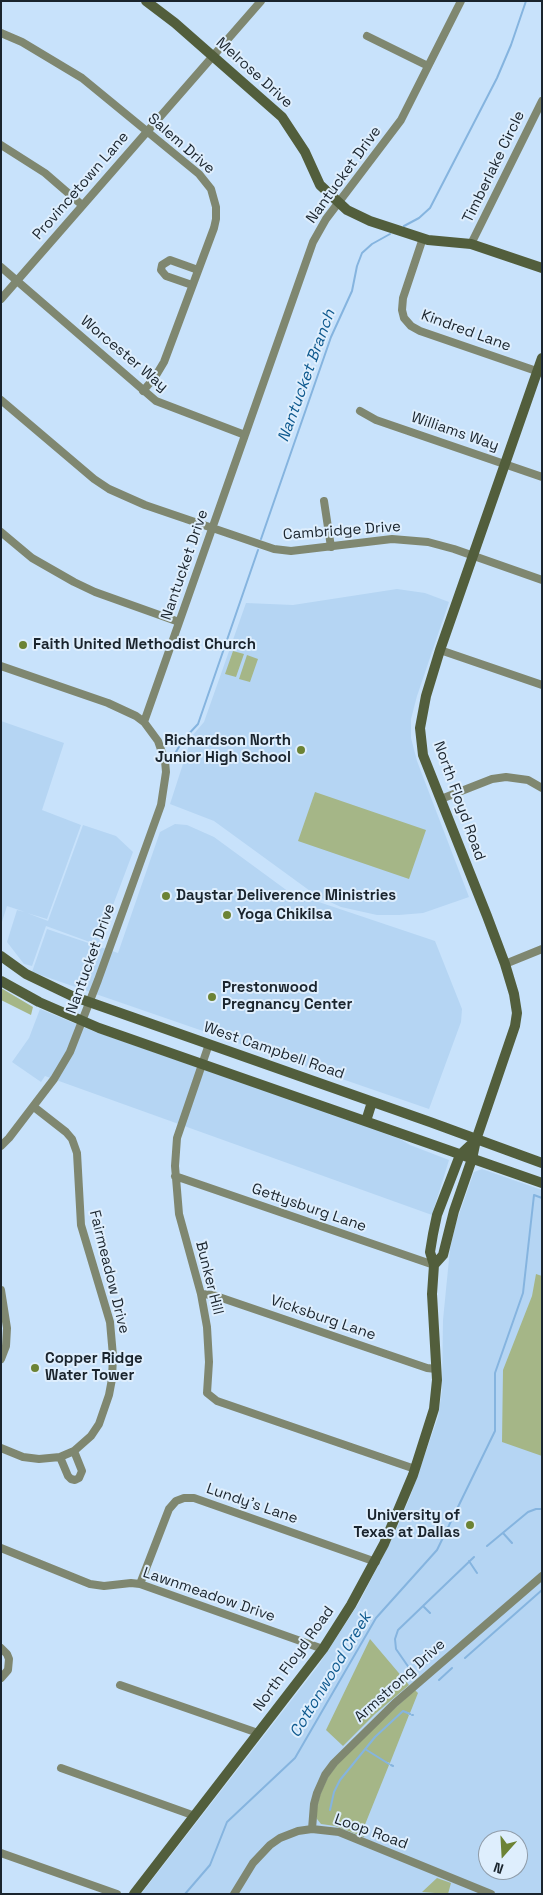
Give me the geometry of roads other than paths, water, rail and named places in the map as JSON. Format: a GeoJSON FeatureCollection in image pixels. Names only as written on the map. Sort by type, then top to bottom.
{"type":"FeatureCollection","features":[{"type":"Feature","properties":{"kind":"street","name":"Melrose Drive"},"geometry":{"type":"LineString","coordinates":[[146,1],[176,23],[282,117],[305,152],[320,185],[347,210],[370,221],[423,238],[470,244],[542,268]]}},
{"type":"Feature","properties":{"kind":"street","name":"Provincetown Lane"},"geometry":{"type":"LineString","coordinates":[[1,299],[261,1]]}},
{"type":"Feature","properties":{"kind":"street","name":"Nantucket Drive"},"geometry":{"type":"LineString","coordinates":[[1,1146],[34,1107],[65,1063],[90,1002],[164,795],[166,779],[165,761],[158,741],[144,722],[313,242],[326,219],[401,120],[461,1]]}},
{"type":"Feature","properties":{"kind":"street","name":"Salem Drive"},"geometry":{"type":"LineString","coordinates":[[1,33],[22,42],[82,78],[199,174],[211,189],[216,207],[216,219],[164,362],[155,377],[143,390]]}},
{"type":"Feature","properties":{"kind":"street"},"geometry":{"type":"LineString","coordinates":[[367,36],[428,66]]}},
{"type":"Feature","properties":{"kind":"street","name":"Timberlake Circle"},"geometry":{"type":"LineString","coordinates":[[470,244],[542,101]]}},
{"type":"Feature","properties":{"kind":"street"},"geometry":{"type":"LineString","coordinates":[[1,145],[44,173],[82,205]]}},
{"type":"Feature","properties":{"kind":"street","name":"Kindred Lane"},"geometry":{"type":"LineString","coordinates":[[423,238],[403,298],[402,310],[404,318],[411,326],[420,330],[539,372]]}},
{"type":"Feature","properties":{"kind":"street"},"geometry":{"type":"LineString","coordinates":[[192,285],[166,276],[161,270],[162,265],[170,260],[198,270]]}},
{"type":"Feature","properties":{"kind":"street","name":"Worcester Way"},"geometry":{"type":"LineString","coordinates":[[1,267],[143,390],[162,404],[245,435]]}},
{"type":"Feature","properties":{"kind":"street","name":"North Floyd Road"},"geometry":{"type":"LineString","coordinates":[[434,1265],[443,1255],[454,1211],[472,1159],[476,1140],[517,1020],[514,994],[505,964],[423,755],[420,728],[424,705],[440,650],[539,372],[542,358]]}},
{"type":"Feature","properties":{"kind":"street","name":"Cambridge Drive"},"geometry":{"type":"LineString","coordinates":[[1,400],[86,473],[109,490],[145,505],[212,528],[282,551],[291,552],[392,540],[440,544],[542,580]]}},
{"type":"Feature","properties":{"kind":"street","name":"Williams Way"},"geometry":{"type":"LineString","coordinates":[[360,411],[376,420],[542,477]]}},
{"type":"Feature","properties":{"kind":"street"},"geometry":{"type":"LineString","coordinates":[[324,501],[331,546]]}},
{"type":"Feature","properties":{"kind":"street"},"geometry":{"type":"LineString","coordinates":[[1,532],[32,558],[74,582],[95,592],[179,622]]}},
{"type":"Feature","properties":{"kind":"street"},"geometry":{"type":"LineString","coordinates":[[440,650],[542,684]]}},
{"type":"Feature","properties":{"kind":"street"},"geometry":{"type":"LineString","coordinates":[[1,666],[127,711],[144,722]]}},
{"type":"Feature","properties":{"kind":"street"},"geometry":{"type":"LineString","coordinates":[[441,799],[492,779],[506,777],[528,780],[542,788]]}},
{"type":"Feature","properties":{"kind":"street"},"geometry":{"type":"LineString","coordinates":[[505,964],[542,949]]}},
{"type":"Feature","properties":{"kind":"street","name":"West Campbell Road"},"geometry":{"type":"LineString","coordinates":[[1,956],[26,974],[70,995],[542,1163]]}},
{"type":"Feature","properties":{"kind":"street"},"geometry":{"type":"LineString","coordinates":[[1,982],[39,1002],[82,1021],[542,1183]]}},
{"type":"Feature","properties":{"kind":"street","name":"Bunker Hill"},"geometry":{"type":"LineString","coordinates":[[209,1044],[177,1138],[175,1155],[175,1176],[180,1222],[201,1294],[208,1335],[207,1391],[212,1398],[415,1469]]}},
{"type":"Feature","properties":{"kind":"street"},"geometry":{"type":"LineString","coordinates":[[366,1121],[372,1102]]}},
{"type":"Feature","properties":{"kind":"street","name":"Fairmeadow Drive"},"geometry":{"type":"LineString","coordinates":[[1,1448],[30,1458],[39,1459],[60,1457],[74,1451],[91,1436],[99,1424],[109,1395],[113,1369],[111,1332],[100,1286],[81,1225],[77,1153],[72,1139],[66,1132],[34,1107]]}},
{"type":"Feature","properties":{"kind":"street","name":"North Floyd Road"},"geometry":{"type":"LineString","coordinates":[[134,1894],[323,1649],[376,1562],[415,1469],[434,1408],[436,1369],[432,1294],[434,1265],[430,1252],[437,1215],[460,1155],[476,1140]]}},
{"type":"Feature","properties":{"kind":"street","name":"Gettysburg Lane"},"geometry":{"type":"LineString","coordinates":[[175,1176],[434,1265]]}},
{"type":"Feature","properties":{"kind":"street"},"geometry":{"type":"LineString","coordinates":[[1,1290],[7,1328],[6,1346],[1,1360]]}},
{"type":"Feature","properties":{"kind":"street","name":"Vicksburg Lane"},"geometry":{"type":"LineString","coordinates":[[201,1294],[213,1295],[427,1368],[436,1369]]}},
{"type":"Feature","properties":{"kind":"street"},"geometry":{"type":"LineString","coordinates":[[60,1457],[68,1476],[75,1480],[79,1478],[82,1471],[74,1451]]}},
{"type":"Feature","properties":{"kind":"street","name":"Lundy's Lane"},"geometry":{"type":"LineString","coordinates":[[140,1584],[169,1509],[176,1500],[184,1498],[194,1498],[376,1562]]}},
{"type":"Feature","properties":{"kind":"street","name":"Lawnmeadow Drive"},"geometry":{"type":"LineString","coordinates":[[1,1548],[95,1585],[140,1584],[323,1649]]}},
{"type":"Feature","properties":{"kind":"street","name":"Armstrong Drive"},"geometry":{"type":"LineString","coordinates":[[312,1828],[317,1792],[325,1775],[334,1763],[376,1720],[542,1576]]}},
{"type":"Feature","properties":{"kind":"street"},"geometry":{"type":"LineString","coordinates":[[1,1648],[9,1659],[8,1670],[1,1678]]}},
{"type":"Feature","properties":{"kind":"street"},"geometry":{"type":"LineString","coordinates":[[120,1685],[258,1733]]}},
{"type":"Feature","properties":{"kind":"street"},"geometry":{"type":"LineString","coordinates":[[61,1768],[195,1816]]}},
{"type":"Feature","properties":{"kind":"street","name":"Loop Road"},"geometry":{"type":"LineString","coordinates":[[234,1894],[253,1863],[270,1845],[280,1838],[312,1828],[340,1832],[491,1894]]}},
{"type":"Feature","properties":{"kind":"street"},"geometry":{"type":"LineString","coordinates":[[1,1853],[117,1894]]}},
{"type":"Feature","properties":{"kind":"waterway","name":"Nantucket Branch"},"geometry":{"type":"LineString","coordinates":[[404,226],[419,218],[430,208],[497,78],[526,1]]}},
{"type":"Feature","properties":{"kind":"waterway","name":"Nantucket Branch"},"geometry":{"type":"LineString","coordinates":[[261,539],[331,337],[352,291],[357,266],[362,253],[372,244],[390,234]]}},
{"type":"Feature","properties":{"kind":"waterway","name":"Nantucket Branch"},"geometry":{"type":"LineString","coordinates":[[173,757],[183,740],[198,724],[258,550]]}},
{"type":"Feature","properties":{"kind":"waterway","name":"Cottonwood Creek"},"geometry":{"type":"LineString","coordinates":[[185,1894],[210,1865],[227,1822],[295,1758],[376,1618],[437,1550],[495,1431],[495,1373],[523,1293],[534,1195],[542,1198]]}},
{"type":"Feature","properties":{"kind":"waterway"},"geometry":{"type":"LineString","coordinates":[[487,1546],[528,1512],[542,1509]]}},
{"type":"Feature","properties":{"kind":"waterway"},"geometry":{"type":"LineString","coordinates":[[503,1533],[512,1543]]}},
{"type":"Feature","properties":{"kind":"waterway"},"geometry":{"type":"LineString","coordinates":[[414,1675],[396,1649],[395,1639],[398,1630],[474,1557]]}},
{"type":"Feature","properties":{"kind":"waterway"},"geometry":{"type":"LineString","coordinates":[[469,1561],[477,1573]]}},
{"type":"Feature","properties":{"kind":"waterway"},"geometry":{"type":"LineString","coordinates":[[465,1658],[542,1590]]}},
{"type":"Feature","properties":{"kind":"waterway"},"geometry":{"type":"LineString","coordinates":[[423,1606],[430,1613]]}},
{"type":"Feature","properties":{"kind":"waterway"},"geometry":{"type":"LineString","coordinates":[[439,1680],[452,1668]]}},
{"type":"Feature","properties":{"kind":"waterway"},"geometry":{"type":"LineString","coordinates":[[330,1810],[334,1792],[340,1780],[375,1737],[403,1711],[410,1714]]}},
{"type":"Feature","properties":{"kind":"waterway"},"geometry":{"type":"LineString","coordinates":[[365,1749],[389,1764]]}},
{"type":"Feature","properties":{"kind":"place","name":"Faith United Methodist Church"},"geometry":{"type":"Point","coordinates":[23,645]}},
{"type":"Feature","properties":{"kind":"place","name":"Richardson North Junior High School"},"geometry":{"type":"Point","coordinates":[301,750]}},
{"type":"Feature","properties":{"kind":"place","name":"Daystar Deliverence Ministries"},"geometry":{"type":"Point","coordinates":[166,896]}},
{"type":"Feature","properties":{"kind":"place","name":"Yoga Chikilsa"},"geometry":{"type":"Point","coordinates":[227,915]}},
{"type":"Feature","properties":{"kind":"place","name":"Prestonwood Pregnancy Center"},"geometry":{"type":"Point","coordinates":[212,997]}},
{"type":"Feature","properties":{"kind":"place","name":"Copper Ridge Water Tower"},"geometry":{"type":"Point","coordinates":[35,1368]}},
{"type":"Feature","properties":{"kind":"place","name":"University of Texas at Dallas"},"geometry":{"type":"Point","coordinates":[470,1525]}}]}
